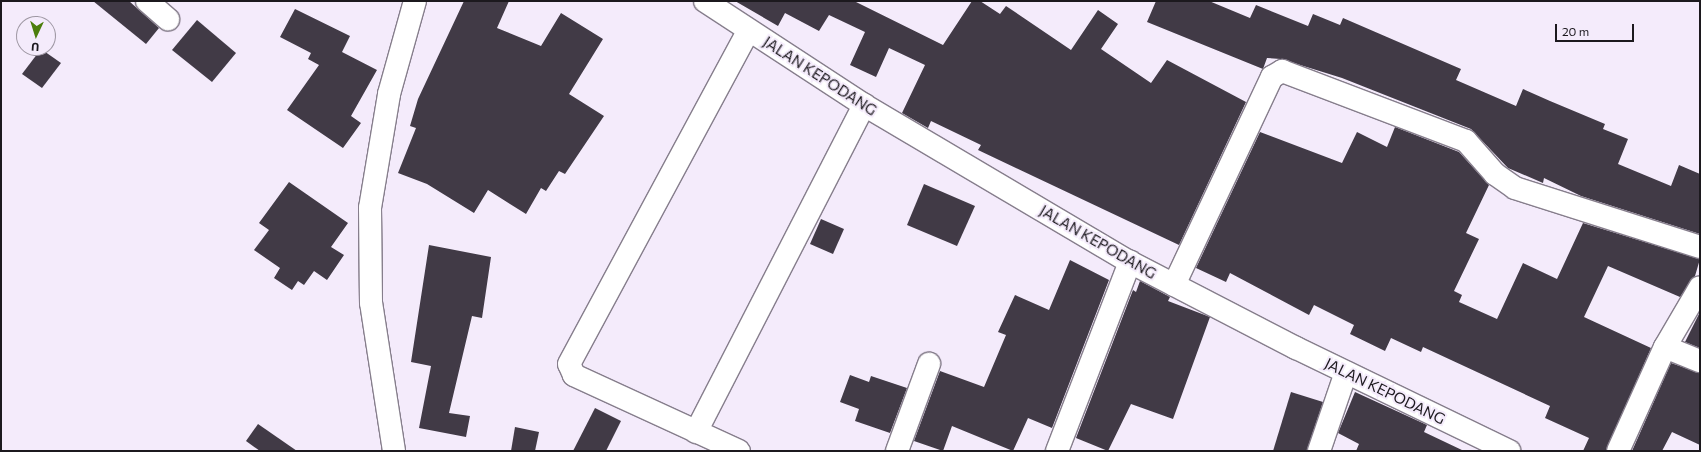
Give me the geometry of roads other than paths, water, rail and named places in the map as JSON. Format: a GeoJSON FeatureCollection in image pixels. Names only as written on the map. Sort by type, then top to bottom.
{"type":"FeatureCollection","features":[{"type":"Feature","properties":{"kind":"street"},"geometry":{"type":"LineString","coordinates":[[147,1],[168,19]]}},
{"type":"Feature","properties":{"kind":"street"},"geometry":{"type":"LineString","coordinates":[[394,451],[371,303],[370,208],[389,94],[415,1]]}},
{"type":"Feature","properties":{"kind":"street","name":"JALAN KEPODANG"},"geometry":{"type":"LineString","coordinates":[[704,1],[864,105],[1130,262],[1346,372],[1510,451]]}},
{"type":"Feature","properties":{"kind":"street"},"geometry":{"type":"LineString","coordinates":[[739,451],[574,375],[570,357],[749,30]]}},
{"type":"Feature","properties":{"kind":"street"},"geometry":{"type":"LineString","coordinates":[[1174,285],[1272,77],[1282,71],[1466,141],[1495,174],[1514,188],[1700,247]]}},
{"type":"Feature","properties":{"kind":"street"},"geometry":{"type":"LineString","coordinates":[[696,432],[864,105]]}},
{"type":"Feature","properties":{"kind":"street"},"geometry":{"type":"LineString","coordinates":[[1057,451],[1130,262]]}},
{"type":"Feature","properties":{"kind":"street"},"geometry":{"type":"LineString","coordinates":[[1618,451],[1665,347],[1700,287]]}},
{"type":"Feature","properties":{"kind":"street"},"geometry":{"type":"LineString","coordinates":[[1665,347],[1700,361]]}},
{"type":"Feature","properties":{"kind":"street"},"geometry":{"type":"LineString","coordinates":[[897,451],[929,364]]}},
{"type":"Feature","properties":{"kind":"street"},"geometry":{"type":"LineString","coordinates":[[1319,451],[1346,372]]}}]}
